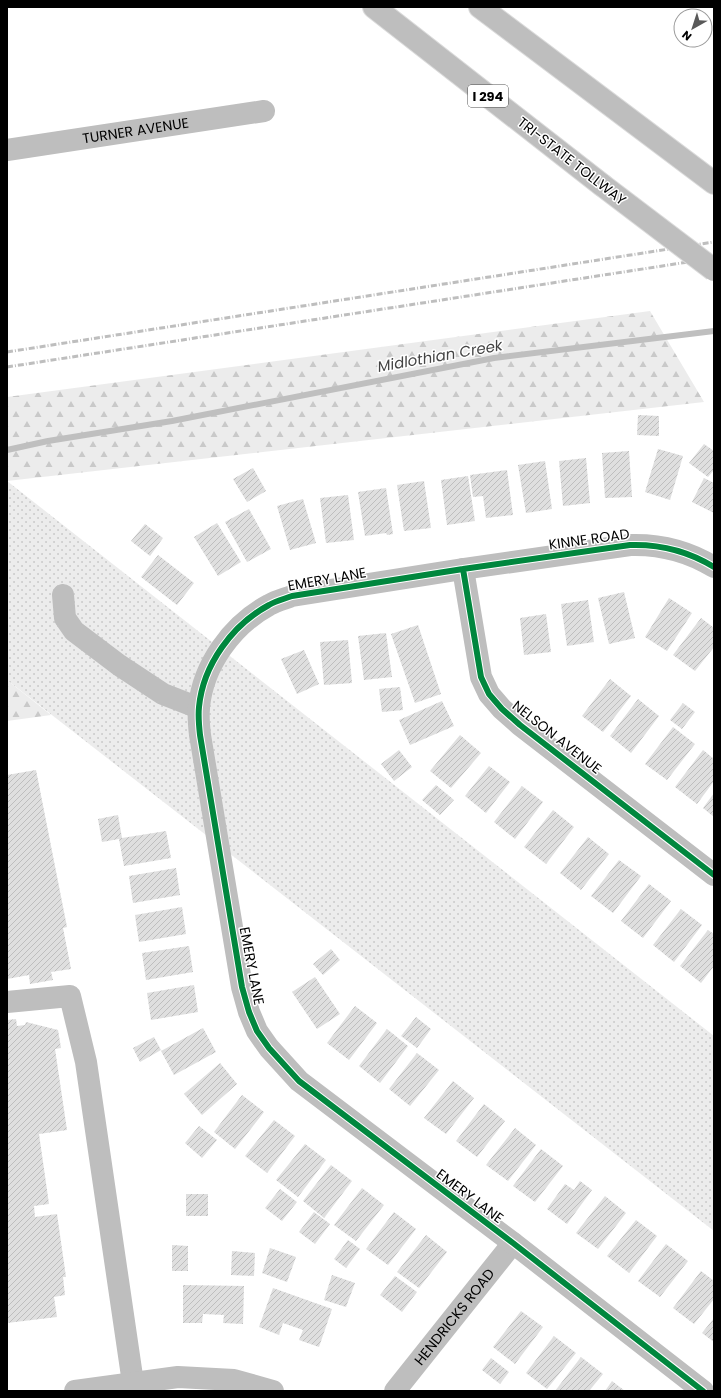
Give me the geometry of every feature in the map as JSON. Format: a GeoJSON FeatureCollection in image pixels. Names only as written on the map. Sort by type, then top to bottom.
{"type":"FeatureCollection","features":[{"type":"Feature","properties":{"kind":"main road","name":"TRI-STATE TOLLWAY"},"geometry":{"type":"LineString","coordinates":[[374,7],[602,185],[714,270]]}},
{"type":"Feature","properties":{"kind":"main road"},"geometry":{"type":"LineString","coordinates":[[480,7],[710,181]]}},
{"type":"Feature","properties":{"kind":"main road","name":"TURNER AVENUE"},"geometry":{"type":"LineString","coordinates":[[7,150],[264,111]]}},
{"type":"Feature","properties":{"kind":"main road","name":"KINNE ROAD"},"geometry":{"type":"LineString","coordinates":[[463,569],[630,545],[649,544],[673,548],[714,567]]}},
{"type":"Feature","properties":{"kind":"main road","name":"EMERY LANE"},"geometry":{"type":"LineString","coordinates":[[463,569],[292,596],[270,604],[251,616],[236,630],[224,645],[206,676],[199,708],[200,735],[242,987],[249,1012],[257,1031],[269,1048],[299,1081],[513,1243],[703,1391]]}},
{"type":"Feature","properties":{"kind":"main road","name":"NELSON AVENUE"},"geometry":{"type":"LineString","coordinates":[[463,569],[477,658],[481,677],[489,694],[502,709],[520,725],[714,875]]}},
{"type":"Feature","properties":{"kind":"main road"},"geometry":{"type":"LineString","coordinates":[[63,595],[65,618],[74,631],[119,665],[163,694],[199,708]]}},
{"type":"Feature","properties":{"kind":"main road"},"geometry":{"type":"LineString","coordinates":[[7,1002],[70,996],[86,1062],[133,1383]]}},
{"type":"Feature","properties":{"kind":"main road","name":"HENDRICKS ROAD"},"geometry":{"type":"LineString","coordinates":[[395,1391],[513,1243]]}},
{"type":"Feature","properties":{"kind":"main road"},"geometry":{"type":"LineString","coordinates":[[75,1391],[178,1377],[234,1380],[273,1391]]}},
{"type":"Feature","properties":{"kind":"green space"},"geometry":{"type":"Polygon","coordinates":[[[650,311],[704,402],[7,481],[7,397],[650,311]]]}},
{"type":"Feature","properties":{"kind":"green space"},"geometry":{"type":"Polygon","coordinates":[[[7,481],[714,1036],[714,1231],[7,680],[7,481]]]}},
{"type":"Feature","properties":{"kind":"green space"},"geometry":{"type":"Polygon","coordinates":[[[7,680],[51,715],[7,721],[7,680]]]}},
{"type":"Feature","properties":{"kind":"building"},"geometry":{"type":"Polygon","coordinates":[[[638,415],[659,416],[659,436],[637,435],[638,415]]]}},
{"type":"Feature","properties":{"kind":"building"},"geometry":{"type":"Polygon","coordinates":[[[704,444],[714,451],[714,470],[708,477],[689,463],[704,444]]]}},
{"type":"Feature","properties":{"kind":"building"},"geometry":{"type":"Polygon","coordinates":[[[658,449],[683,456],[670,500],[645,492],[658,449]]]}},
{"type":"Feature","properties":{"kind":"building"},"geometry":{"type":"Polygon","coordinates":[[[629,451],[632,497],[605,498],[602,453],[629,451]]]}},
{"type":"Feature","properties":{"kind":"building"},"geometry":{"type":"Polygon","coordinates":[[[586,458],[590,503],[563,506],[559,461],[586,458]]]}},
{"type":"Feature","properties":{"kind":"building"},"geometry":{"type":"Polygon","coordinates":[[[545,461],[552,509],[526,513],[518,465],[545,461]]]}},
{"type":"Feature","properties":{"kind":"building"},"geometry":{"type":"Polygon","coordinates":[[[253,468],[266,491],[247,502],[233,479],[253,468]]]}},
{"type":"Feature","properties":{"kind":"building"},"geometry":{"type":"Polygon","coordinates":[[[507,470],[513,515],[486,518],[483,496],[473,497],[470,475],[507,470]]]}},
{"type":"Feature","properties":{"kind":"building"},"geometry":{"type":"Polygon","coordinates":[[[468,476],[475,521],[447,525],[441,480],[468,476]]]}},
{"type":"Feature","properties":{"kind":"building"},"geometry":{"type":"Polygon","coordinates":[[[704,478],[714,483],[714,513],[692,502],[704,478]]]}},
{"type":"Feature","properties":{"kind":"building"},"geometry":{"type":"Polygon","coordinates":[[[424,481],[431,528],[404,531],[397,485],[424,481]]]}},
{"type":"Feature","properties":{"kind":"building"},"geometry":{"type":"Polygon","coordinates":[[[386,488],[393,534],[387,535],[386,533],[365,536],[358,492],[386,488]]]}},
{"type":"Feature","properties":{"kind":"building"},"geometry":{"type":"Polygon","coordinates":[[[348,495],[354,540],[326,543],[320,498],[348,495]]]}},
{"type":"Feature","properties":{"kind":"building"},"geometry":{"type":"Polygon","coordinates":[[[303,499],[316,543],[290,550],[277,506],[303,499]]]}},
{"type":"Feature","properties":{"kind":"building"},"geometry":{"type":"Polygon","coordinates":[[[249,509],[271,549],[247,562],[225,522],[249,509]]]}},
{"type":"Feature","properties":{"kind":"building"},"geometry":{"type":"Polygon","coordinates":[[[217,523],[241,562],[218,576],[194,537],[217,523]]]}},
{"type":"Feature","properties":{"kind":"building"},"geometry":{"type":"Polygon","coordinates":[[[145,524],[163,538],[150,556],[131,541],[145,524]]]}},
{"type":"Feature","properties":{"kind":"building"},"geometry":{"type":"Polygon","coordinates":[[[158,555],[194,583],[177,605],[141,577],[158,555]]]}},
{"type":"Feature","properties":{"kind":"building"},"geometry":{"type":"Polygon","coordinates":[[[624,592],[635,638],[609,644],[598,598],[624,592]]]}},
{"type":"Feature","properties":{"kind":"building"},"geometry":{"type":"Polygon","coordinates":[[[669,598],[692,613],[667,651],[645,637],[669,598]]]}},
{"type":"Feature","properties":{"kind":"building"},"geometry":{"type":"Polygon","coordinates":[[[588,600],[594,642],[567,646],[561,604],[588,600]]]}},
{"type":"Feature","properties":{"kind":"building"},"geometry":{"type":"Polygon","coordinates":[[[546,614],[551,652],[524,655],[520,618],[546,614]]]}},
{"type":"Feature","properties":{"kind":"building"},"geometry":{"type":"Polygon","coordinates":[[[701,618],[714,628],[714,647],[695,671],[673,655],[701,618]]]}},
{"type":"Feature","properties":{"kind":"building"},"geometry":{"type":"Polygon","coordinates":[[[418,625],[441,694],[415,703],[391,634],[418,625]]]}},
{"type":"Feature","properties":{"kind":"building"},"geometry":{"type":"Polygon","coordinates":[[[386,633],[392,677],[364,680],[358,636],[386,633]]]}},
{"type":"Feature","properties":{"kind":"building"},"geometry":{"type":"Polygon","coordinates":[[[348,640],[352,683],[324,685],[320,642],[348,640]]]}},
{"type":"Feature","properties":{"kind":"building"},"geometry":{"type":"Polygon","coordinates":[[[304,650],[319,684],[297,694],[281,659],[304,650]]]}},
{"type":"Feature","properties":{"kind":"building"},"geometry":{"type":"Polygon","coordinates":[[[610,679],[631,696],[603,732],[582,716],[610,679]]]}},
{"type":"Feature","properties":{"kind":"building"},"geometry":{"type":"Polygon","coordinates":[[[400,687],[403,710],[382,712],[379,689],[400,687]]]}},
{"type":"Feature","properties":{"kind":"building"},"geometry":{"type":"Polygon","coordinates":[[[638,699],[659,716],[631,753],[610,736],[638,699]]]}},
{"type":"Feature","properties":{"kind":"building"},"geometry":{"type":"Polygon","coordinates":[[[442,701],[454,726],[410,745],[399,720],[442,701]]]}},
{"type":"Feature","properties":{"kind":"building"},"geometry":{"type":"Polygon","coordinates":[[[683,703],[695,712],[682,729],[670,720],[683,703]]]}},
{"type":"Feature","properties":{"kind":"building"},"geometry":{"type":"Polygon","coordinates":[[[673,727],[695,744],[667,780],[645,764],[673,727]]]}},
{"type":"Feature","properties":{"kind":"building"},"geometry":{"type":"Polygon","coordinates":[[[460,735],[481,753],[451,788],[430,771],[460,735]]]}},
{"type":"Feature","properties":{"kind":"building"},"geometry":{"type":"Polygon","coordinates":[[[399,750],[412,767],[394,781],[381,764],[399,750]]]}},
{"type":"Feature","properties":{"kind":"building"},"geometry":{"type":"Polygon","coordinates":[[[703,750],[714,759],[714,781],[697,804],[675,787],[703,750]]]}},
{"type":"Feature","properties":{"kind":"building"},"geometry":{"type":"Polygon","coordinates":[[[489,766],[510,782],[486,813],[465,796],[489,766]]]}},
{"type":"Feature","properties":{"kind":"building"},"geometry":{"type":"Polygon","coordinates":[[[36,770],[67,927],[63,928],[71,969],[51,972],[53,980],[30,984],[29,975],[7,979],[7,775],[36,770]]]}},
{"type":"Feature","properties":{"kind":"building"},"geometry":{"type":"Polygon","coordinates":[[[436,785],[454,800],[440,815],[422,800],[436,785]]]}},
{"type":"Feature","properties":{"kind":"building"},"geometry":{"type":"Polygon","coordinates":[[[522,786],[543,802],[515,839],[494,822],[522,786]]]}},
{"type":"Feature","properties":{"kind":"building"},"geometry":{"type":"Polygon","coordinates":[[[714,793],[714,817],[703,808],[714,793]]]}},
{"type":"Feature","properties":{"kind":"building"},"geometry":{"type":"Polygon","coordinates":[[[553,810],[574,827],[546,864],[524,847],[553,810]]]}},
{"type":"Feature","properties":{"kind":"building"},"geometry":{"type":"Polygon","coordinates":[[[118,815],[122,838],[166,831],[171,858],[124,866],[119,839],[102,842],[98,819],[118,815]]]}},
{"type":"Feature","properties":{"kind":"building"},"geometry":{"type":"Polygon","coordinates":[[[588,837],[609,854],[581,890],[560,873],[588,837]]]}},
{"type":"Feature","properties":{"kind":"building"},"geometry":{"type":"Polygon","coordinates":[[[619,860],[641,876],[613,913],[591,896],[619,860]]]}},
{"type":"Feature","properties":{"kind":"building"},"geometry":{"type":"Polygon","coordinates":[[[176,868],[180,895],[133,903],[129,876],[176,868]]]}},
{"type":"Feature","properties":{"kind":"building"},"geometry":{"type":"Polygon","coordinates":[[[649,884],[671,901],[643,938],[621,921],[649,884]]]}},
{"type":"Feature","properties":{"kind":"building"},"geometry":{"type":"Polygon","coordinates":[[[182,907],[186,934],[139,942],[135,915],[182,907]]]}},
{"type":"Feature","properties":{"kind":"building"},"geometry":{"type":"Polygon","coordinates":[[[681,909],[702,925],[674,962],[653,945],[681,909]]]}},
{"type":"Feature","properties":{"kind":"building"},"geometry":{"type":"Polygon","coordinates":[[[708,930],[714,934],[714,966],[701,983],[680,966],[708,930]]]}},
{"type":"Feature","properties":{"kind":"building"},"geometry":{"type":"Polygon","coordinates":[[[189,946],[193,972],[146,980],[142,953],[189,946]]]}},
{"type":"Feature","properties":{"kind":"building"},"geometry":{"type":"Polygon","coordinates":[[[331,949],[340,960],[323,975],[313,964],[331,949]]]}},
{"type":"Feature","properties":{"kind":"building"},"geometry":{"type":"Polygon","coordinates":[[[315,977],[340,1014],[317,1029],[292,992],[315,977]]]}},
{"type":"Feature","properties":{"kind":"building"},"geometry":{"type":"Polygon","coordinates":[[[194,985],[198,1012],[151,1020],[147,993],[194,985]]]}},
{"type":"Feature","properties":{"kind":"building"},"geometry":{"type":"Polygon","coordinates":[[[355,1006],[377,1023],[349,1060],[327,1043],[355,1006]]]}},
{"type":"Feature","properties":{"kind":"building"},"geometry":{"type":"Polygon","coordinates":[[[416,1017],[431,1029],[417,1048],[401,1036],[416,1017]]]}},
{"type":"Feature","properties":{"kind":"building"},"geometry":{"type":"Polygon","coordinates":[[[16,1019],[17,1026],[25,1025],[26,1022],[58,1030],[61,1048],[55,1049],[67,1130],[39,1134],[49,1204],[34,1206],[35,1217],[57,1214],[66,1277],[63,1277],[65,1295],[54,1297],[57,1317],[7,1323],[7,1020],[16,1019]]]}},
{"type":"Feature","properties":{"kind":"building"},"geometry":{"type":"Polygon","coordinates":[[[203,1028],[216,1052],[174,1075],[161,1051],[203,1028]]]}},
{"type":"Feature","properties":{"kind":"building"},"geometry":{"type":"Polygon","coordinates":[[[387,1029],[408,1046],[380,1083],[359,1066],[387,1029]]]}},
{"type":"Feature","properties":{"kind":"building"},"geometry":{"type":"Polygon","coordinates":[[[154,1037],[161,1050],[140,1062],[133,1048],[154,1037]]]}},
{"type":"Feature","properties":{"kind":"building"},"geometry":{"type":"Polygon","coordinates":[[[417,1053],[439,1070],[410,1106],[389,1089],[417,1053]]]}},
{"type":"Feature","properties":{"kind":"building"},"geometry":{"type":"Polygon","coordinates":[[[220,1063],[237,1084],[202,1115],[184,1094],[220,1063]]]}},
{"type":"Feature","properties":{"kind":"building"},"geometry":{"type":"Polygon","coordinates":[[[453,1081],[474,1098],[446,1134],[424,1118],[453,1081]]]}},
{"type":"Feature","properties":{"kind":"building"},"geometry":{"type":"Polygon","coordinates":[[[242,1095],[264,1112],[235,1149],[214,1132],[242,1095]]]}},
{"type":"Feature","properties":{"kind":"building"},"geometry":{"type":"Polygon","coordinates":[[[484,1104],[505,1121],[477,1157],[456,1141],[484,1104]]]}},
{"type":"Feature","properties":{"kind":"building"},"geometry":{"type":"Polygon","coordinates":[[[274,1120],[295,1136],[267,1173],[245,1156],[274,1120]]]}},
{"type":"Feature","properties":{"kind":"building"},"geometry":{"type":"Polygon","coordinates":[[[199,1126],[217,1140],[202,1158],[185,1143],[199,1126]]]}},
{"type":"Feature","properties":{"kind":"building"},"geometry":{"type":"Polygon","coordinates":[[[515,1128],[536,1145],[508,1181],[486,1165],[515,1128]]]}},
{"type":"Feature","properties":{"kind":"building"},"geometry":{"type":"Polygon","coordinates":[[[305,1144],[326,1160],[298,1197],[276,1180],[305,1144]]]}},
{"type":"Feature","properties":{"kind":"building"},"geometry":{"type":"Polygon","coordinates":[[[541,1149],[563,1166],[535,1202],[513,1186],[541,1149]]]}},
{"type":"Feature","properties":{"kind":"building"},"geometry":{"type":"Polygon","coordinates":[[[331,1165],[352,1181],[324,1218],[303,1201],[331,1165]]]}},
{"type":"Feature","properties":{"kind":"building"},"geometry":{"type":"Polygon","coordinates":[[[580,1181],[592,1190],[567,1224],[547,1209],[565,1184],[574,1190],[580,1181]]]}},
{"type":"Feature","properties":{"kind":"building"},"geometry":{"type":"Polygon","coordinates":[[[362,1188],[384,1205],[356,1241],[334,1225],[362,1188]]]}},
{"type":"Feature","properties":{"kind":"building"},"geometry":{"type":"Polygon","coordinates":[[[280,1189],[297,1202],[282,1221],[265,1208],[280,1189]]]}},
{"type":"Feature","properties":{"kind":"building"},"geometry":{"type":"Polygon","coordinates":[[[186,1194],[208,1194],[208,1216],[186,1216],[186,1194]]]}},
{"type":"Feature","properties":{"kind":"building"},"geometry":{"type":"Polygon","coordinates":[[[605,1196],[626,1213],[598,1249],[576,1233],[605,1196]]]}},
{"type":"Feature","properties":{"kind":"building"},"geometry":{"type":"Polygon","coordinates":[[[314,1212],[330,1224],[315,1244],[299,1232],[314,1212]]]}},
{"type":"Feature","properties":{"kind":"building"},"geometry":{"type":"Polygon","coordinates":[[[394,1212],[416,1229],[388,1265],[366,1249],[394,1212]]]}},
{"type":"Feature","properties":{"kind":"building"},"geometry":{"type":"Polygon","coordinates":[[[636,1220],[657,1236],[629,1273],[607,1256],[636,1220]]]}},
{"type":"Feature","properties":{"kind":"building"},"geometry":{"type":"Polygon","coordinates":[[[426,1235],[447,1252],[419,1288],[397,1272],[426,1235]]]}},
{"type":"Feature","properties":{"kind":"building"},"geometry":{"type":"Polygon","coordinates":[[[348,1240],[360,1249],[346,1268],[334,1259],[348,1240]]]}},
{"type":"Feature","properties":{"kind":"building"},"geometry":{"type":"Polygon","coordinates":[[[666,1244],[688,1261],[660,1297],[638,1281],[666,1244]]]}},
{"type":"Feature","properties":{"kind":"building"},"geometry":{"type":"Polygon","coordinates":[[[172,1245],[188,1246],[188,1271],[172,1271],[172,1245]]]}},
{"type":"Feature","properties":{"kind":"building"},"geometry":{"type":"Polygon","coordinates":[[[270,1248],[296,1257],[287,1282],[262,1273],[270,1248]]]}},
{"type":"Feature","properties":{"kind":"building"},"geometry":{"type":"Polygon","coordinates":[[[232,1251],[255,1253],[254,1276],[231,1275],[232,1251]]]}},
{"type":"Feature","properties":{"kind":"building"},"geometry":{"type":"Polygon","coordinates":[[[701,1271],[714,1281],[714,1299],[694,1324],[673,1308],[701,1271]]]}},
{"type":"Feature","properties":{"kind":"building"},"geometry":{"type":"Polygon","coordinates":[[[332,1275],[355,1283],[346,1307],[324,1300],[332,1275]]]}},
{"type":"Feature","properties":{"kind":"building"},"geometry":{"type":"Polygon","coordinates":[[[395,1276],[417,1292],[402,1312],[380,1295],[395,1276]]]}},
{"type":"Feature","properties":{"kind":"building"},"geometry":{"type":"Polygon","coordinates":[[[183,1285],[244,1286],[243,1324],[223,1323],[224,1315],[203,1314],[202,1323],[183,1323],[183,1285]]]}},
{"type":"Feature","properties":{"kind":"building"},"geometry":{"type":"Polygon","coordinates":[[[273,1288],[332,1309],[319,1347],[299,1340],[303,1330],[283,1323],[279,1335],[259,1327],[273,1288]]]}},
{"type":"Feature","properties":{"kind":"building"},"geometry":{"type":"Polygon","coordinates":[[[521,1311],[543,1327],[515,1364],[493,1347],[521,1311]]]}},
{"type":"Feature","properties":{"kind":"building"},"geometry":{"type":"Polygon","coordinates":[[[714,1318],[714,1342],[702,1333],[714,1318]]]}},
{"type":"Feature","properties":{"kind":"building"},"geometry":{"type":"Polygon","coordinates":[[[554,1336],[576,1353],[547,1389],[526,1373],[554,1336]]]}},
{"type":"Feature","properties":{"kind":"building"},"geometry":{"type":"Polygon","coordinates":[[[581,1357],[603,1374],[589,1391],[555,1391],[581,1357]]]}},
{"type":"Feature","properties":{"kind":"building"},"geometry":{"type":"Polygon","coordinates":[[[491,1358],[509,1372],[500,1384],[482,1370],[491,1358]]]}},
{"type":"Feature","properties":{"kind":"building"},"geometry":{"type":"Polygon","coordinates":[[[612,1381],[625,1391],[605,1391],[612,1381]]]}},
{"type":"Feature","properties":{"kind":"waterway","name":"Midlothian Creek"},"geometry":{"type":"LineString","coordinates":[[7,450],[48,441],[172,421],[494,358],[714,331]]}},
{"type":"Feature","properties":{"kind":"railway"},"geometry":{"type":"LineString","coordinates":[[7,352],[714,242]]}},
{"type":"Feature","properties":{"kind":"railway"},"geometry":{"type":"LineString","coordinates":[[7,367],[714,258]]}},
{"type":"Feature","properties":{"kind":"cycle path"},"geometry":{"type":"LineString","coordinates":[[703,1391],[513,1243],[299,1081],[269,1048],[257,1031],[249,1012],[242,987],[200,735],[199,707],[206,676],[213,662],[232,635],[243,623],[256,613],[277,601],[292,596],[630,545],[663,547],[684,553],[704,561],[714,567]]}},
{"type":"Feature","properties":{"kind":"cycle path"},"geometry":{"type":"LineString","coordinates":[[463,569],[481,677],[489,694],[502,709],[520,725],[714,875]]}}]}
